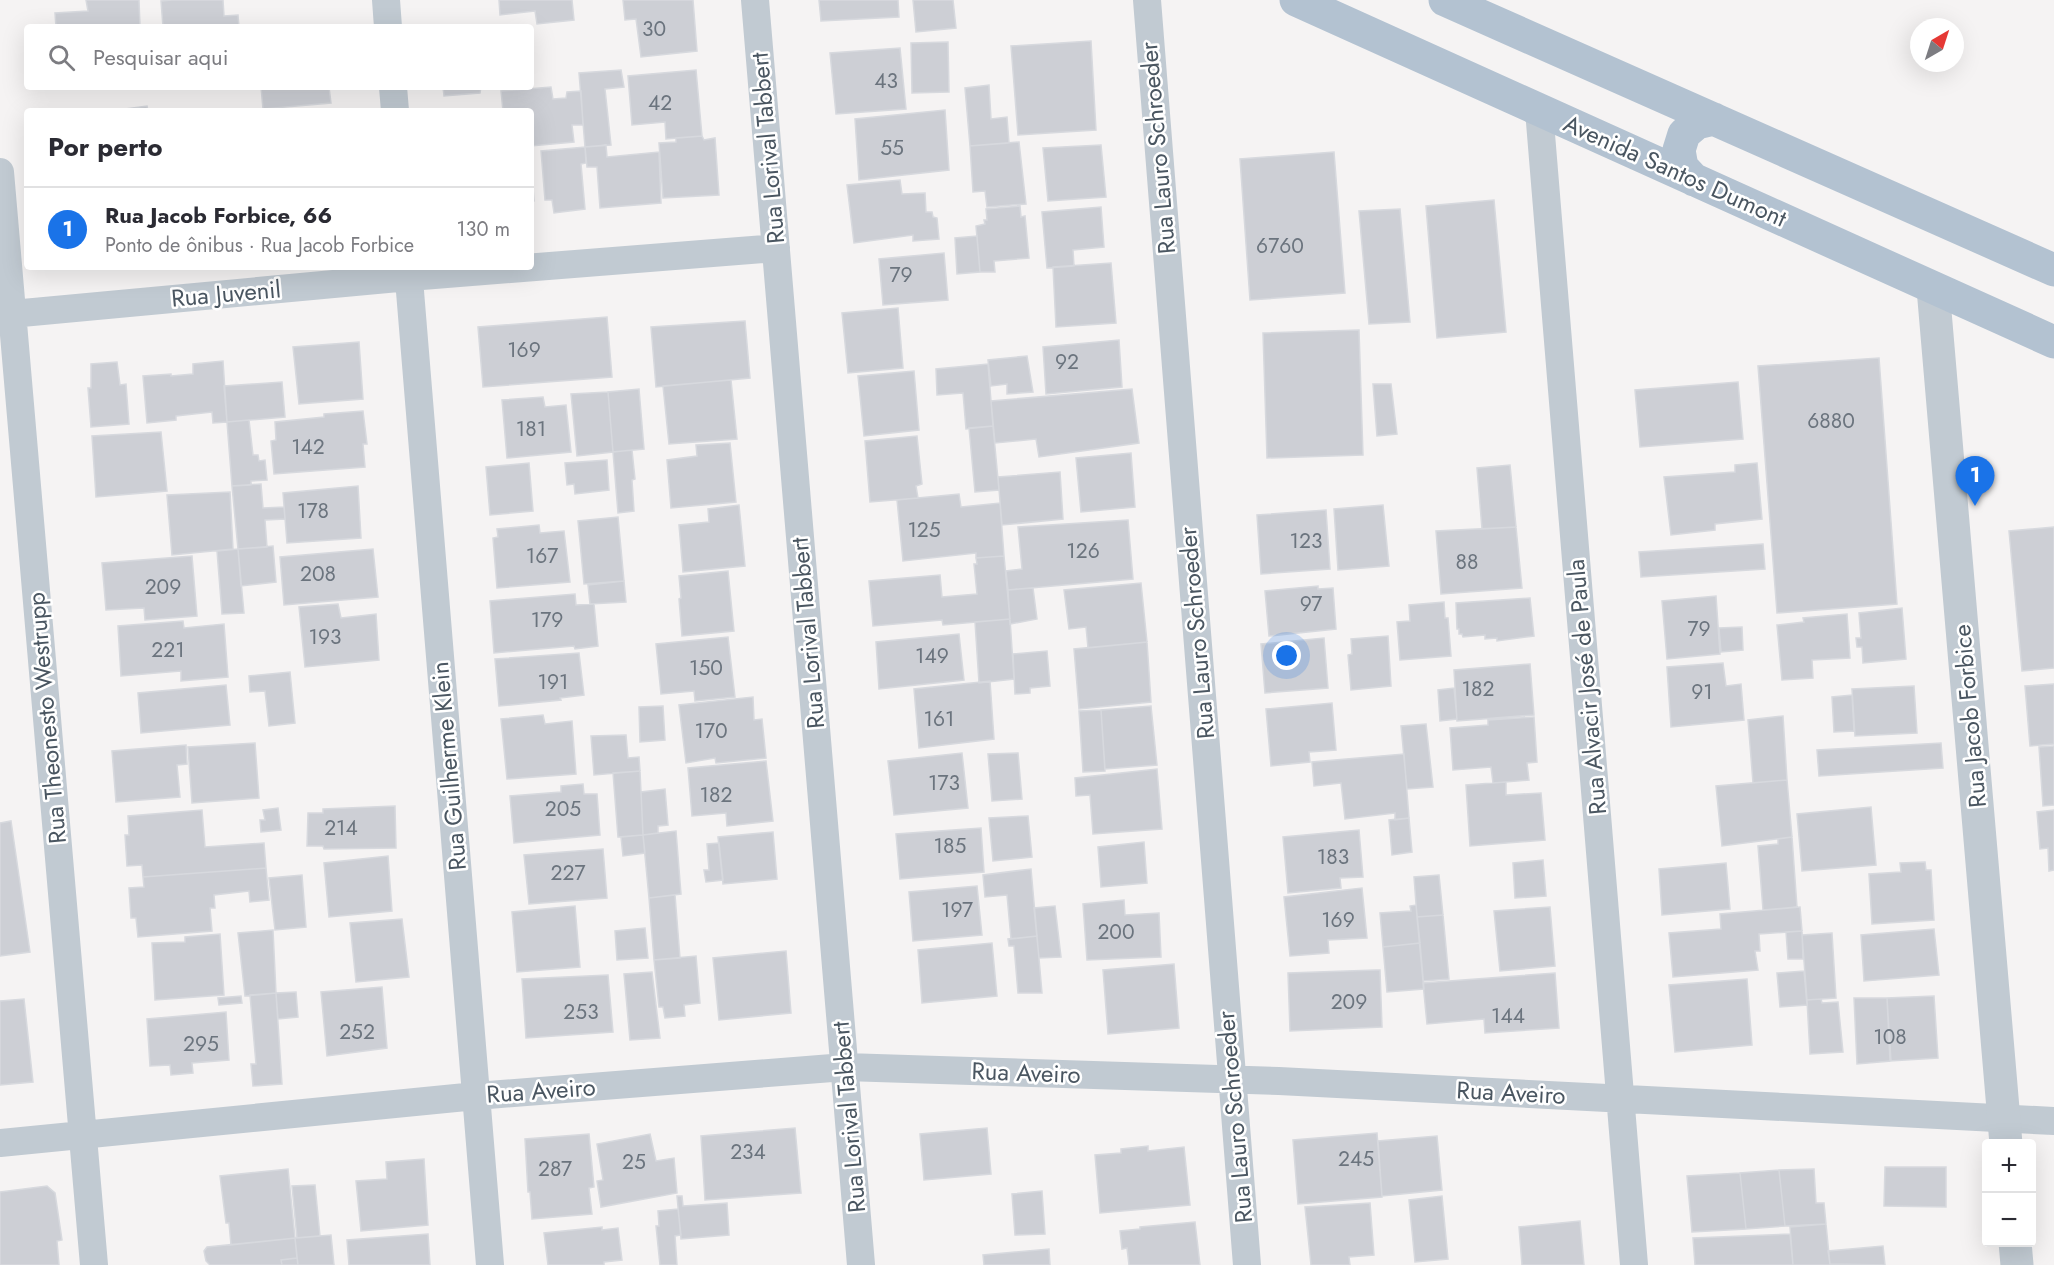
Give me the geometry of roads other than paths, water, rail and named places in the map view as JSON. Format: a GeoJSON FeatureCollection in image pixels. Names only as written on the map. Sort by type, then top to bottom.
{"type":"FeatureCollection","features":[{"type":"Feature","properties":{"kind":"main road","name":"Avenida Santos Dumont"},"geometry":{"type":"LineString","coordinates":[[1296,0],[2054,342]]}},
{"type":"Feature","properties":{"kind":"main road"},"geometry":{"type":"LineString","coordinates":[[1445,0],[2054,270]]}},
{"type":"Feature","properties":{"kind":"main road"},"geometry":{"type":"LineString","coordinates":[[1694,180],[1682,167],[1678,150],[1684,134],[1697,123],[1714,119]]}},
{"type":"Feature","properties":{"kind":"street"},"geometry":{"type":"LineString","coordinates":[[386,0],[388,24]]}},
{"type":"Feature","properties":{"kind":"street","name":"Rua Lorival Tabbert"},"geometry":{"type":"LineString","coordinates":[[755,0],[861,1265]]}},
{"type":"Feature","properties":{"kind":"street","name":"Rua Lauro Schroeder"},"geometry":{"type":"LineString","coordinates":[[1147,0],[1247,1265]]}},
{"type":"Feature","properties":{"kind":"street"},"geometry":{"type":"LineString","coordinates":[[393,90],[395,108]]}},
{"type":"Feature","properties":{"kind":"street","name":"Rua Alvacir José de Paula"},"geometry":{"type":"LineString","coordinates":[[1539,110],[1634,1265]]}},
{"type":"Feature","properties":{"kind":"street","name":"Rua Theonesto Westrupp"},"geometry":{"type":"LineString","coordinates":[[0,172],[6,314],[94,1265]]}},
{"type":"Feature","properties":{"kind":"street","name":"Rua Juvenil"},"geometry":{"type":"LineString","coordinates":[[534,264],[776,248]]}},
{"type":"Feature","properties":{"kind":"street","name":"Rua Juvenil"},"geometry":{"type":"LineString","coordinates":[[6,314],[439,270]]}},
{"type":"Feature","properties":{"kind":"street","name":"Rua Guilherme Klein"},"geometry":{"type":"LineString","coordinates":[[408,272],[490,1265]]}},
{"type":"Feature","properties":{"kind":"street","name":"Rua Jacob Forbice"},"geometry":{"type":"LineString","coordinates":[[1933,288],[2005,1131]]}},
{"type":"Feature","properties":{"kind":"street","name":"Rua Aveiro"},"geometry":{"type":"LineString","coordinates":[[0,1143],[476,1096],[845,1067],[1232,1079],[1620,1099],[2005,1131],[2054,1121]]}},
{"type":"Feature","properties":{"kind":"street"},"geometry":{"type":"LineString","coordinates":[[2015,1247],[2017,1265]]}},
{"type":"Feature","properties":{"kind":"place","name":"Rua Jacob Forbice, 66"},"geometry":{"type":"Point","coordinates":[1975,506]}}]}
